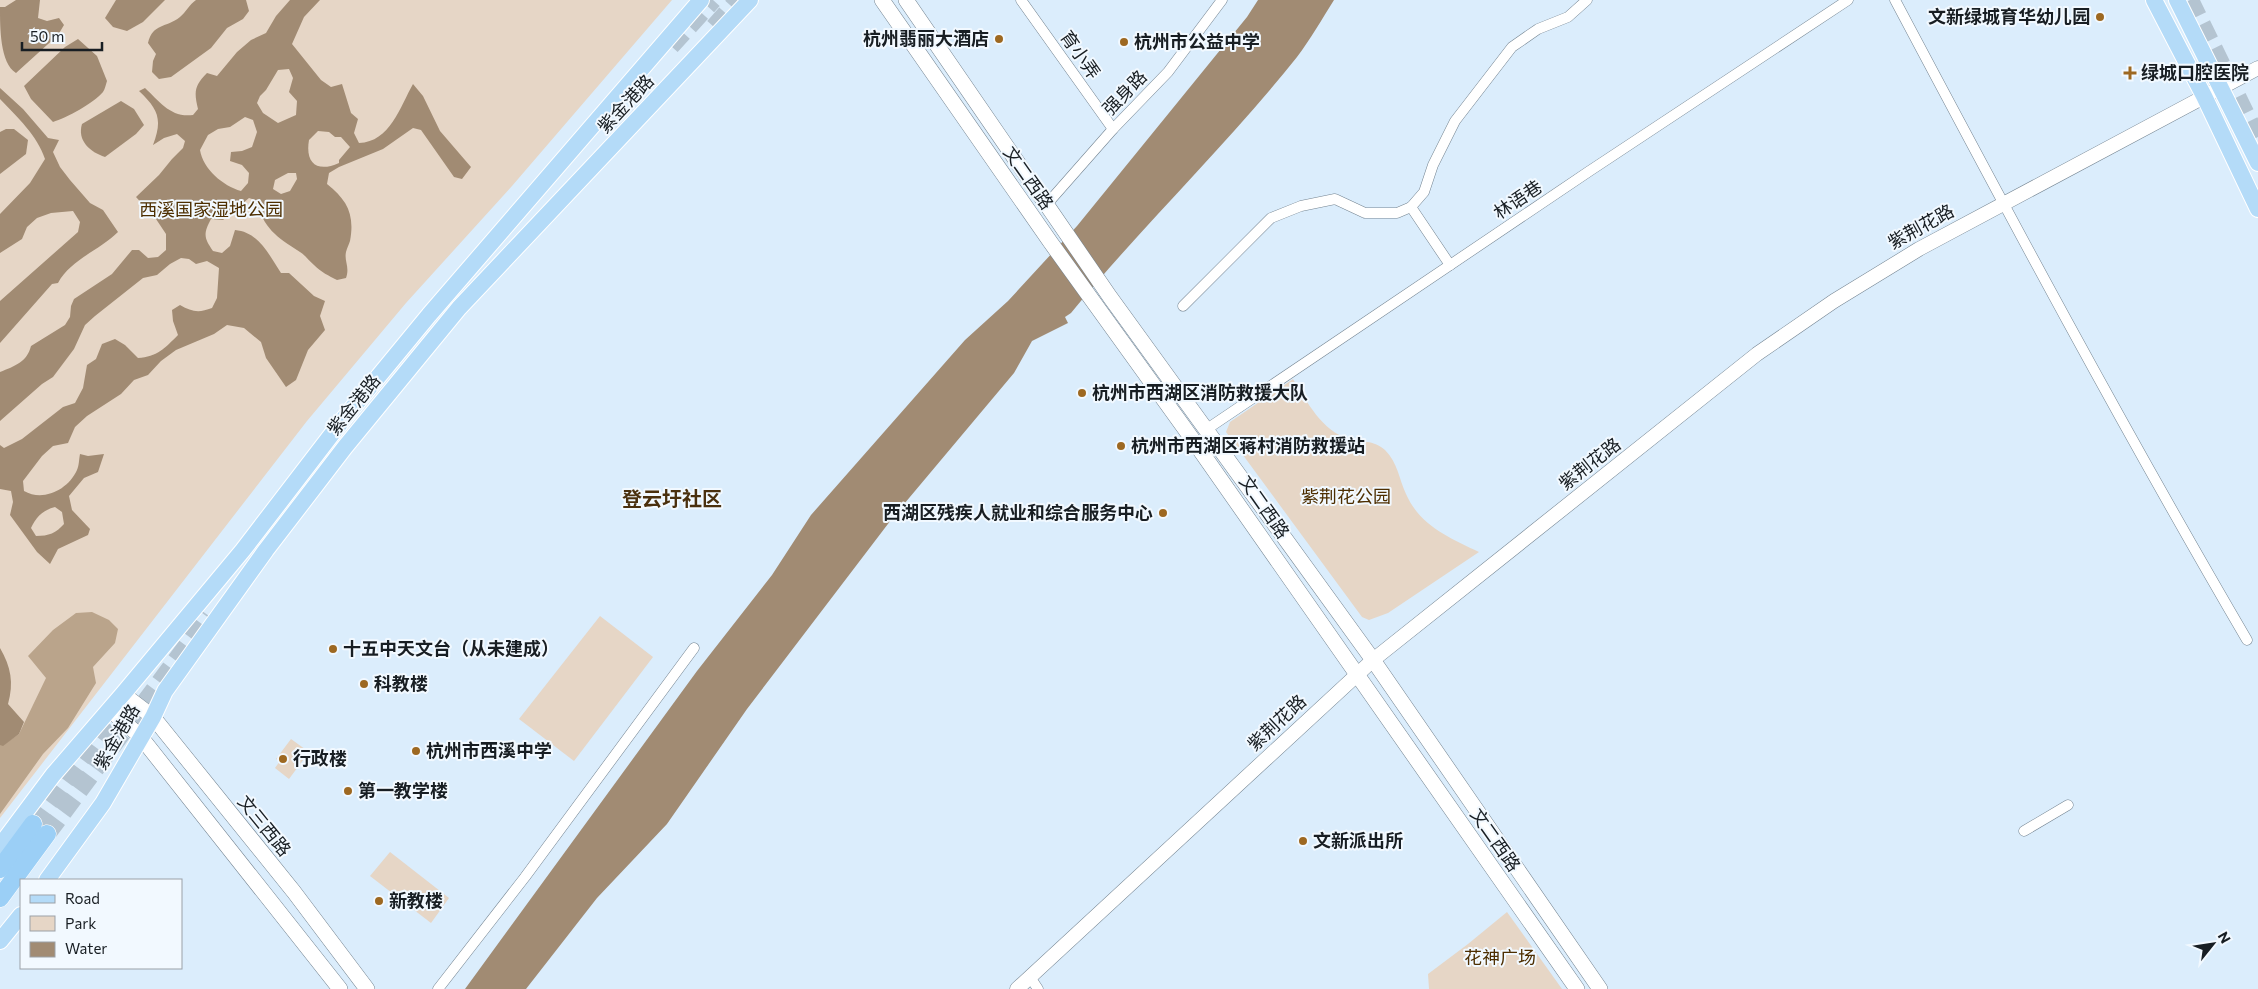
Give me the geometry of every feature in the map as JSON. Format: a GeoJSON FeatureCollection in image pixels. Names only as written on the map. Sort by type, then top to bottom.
{"type":"FeatureCollection","features":[{"type":"Feature","properties":{"kind":"highway"},"geometry":{"type":"LineString","coordinates":[[0,869],[40,829],[0,898]]}},
{"type":"Feature","properties":{"kind":"main road","name":"紫金港路"},"geometry":{"type":"LineString","coordinates":[[0,846],[52,775],[110,710],[243,550],[345,417],[429,315],[701,0]]}},
{"type":"Feature","properties":{"kind":"main road","name":"紫金港路"},"geometry":{"type":"LineString","coordinates":[[48,879],[103,803],[140,736],[153,717],[165,691],[266,550],[345,447],[459,308],[750,0]]}},
{"type":"Feature","properties":{"kind":"main road","name":"文二西路"},"geometry":{"type":"LineString","coordinates":[[882,0],[1051,244],[1194,440],[1578,989]]}},
{"type":"Feature","properties":{"kind":"main road","name":"文二西路"},"geometry":{"type":"LineString","coordinates":[[906,0],[1110,297],[1373,660],[1600,989]]}},
{"type":"Feature","properties":{"kind":"main road"},"geometry":{"type":"LineString","coordinates":[[2154,0],[2204,96],[2258,209]]}},
{"type":"Feature","properties":{"kind":"main road"},"geometry":{"type":"LineString","coordinates":[[2177,0],[2222,87],[2258,163]]}},
{"type":"Feature","properties":{"kind":"main road","name":"文三西路"},"geometry":{"type":"LineString","coordinates":[[123,694],[153,717],[294,892],[367,989]]}},
{"type":"Feature","properties":{"kind":"main road"},"geometry":{"type":"LineString","coordinates":[[110,710],[140,736],[340,989]]}},
{"type":"Feature","properties":{"kind":"main road"},"geometry":{"type":"LineString","coordinates":[[0,942],[20,916]]}},
{"type":"Feature","properties":{"kind":"street","name":"育小弄"},"geometry":{"type":"LineString","coordinates":[[1021,0],[1113,129]]}},
{"type":"Feature","properties":{"kind":"street","name":"强身路"},"geometry":{"type":"LineString","coordinates":[[1047,204],[1113,129],[1168,72],[1222,0]]}},
{"type":"Feature","properties":{"kind":"street"},"geometry":{"type":"LineString","coordinates":[[1184,306],[1271,218],[1301,206],[1335,199],[1365,213],[1397,213],[1411,206],[1424,192],[1433,165],[1454,121],[1512,47],[1538,29],[1568,17],[1587,0]]}},
{"type":"Feature","properties":{"kind":"street","name":"林语巷"},"geometry":{"type":"LineString","coordinates":[[1207,430],[1450,265],[1848,0]]}},
{"type":"Feature","properties":{"kind":"street"},"geometry":{"type":"LineString","coordinates":[[1895,0],[2003,204],[2174,517],[2247,640]]}},
{"type":"Feature","properties":{"kind":"street","name":"紫荆花路"},"geometry":{"type":"LineString","coordinates":[[1017,989],[1373,660],[1757,354],[1834,300],[1885,269],[2258,68]]}},
{"type":"Feature","properties":{"kind":"street"},"geometry":{"type":"LineString","coordinates":[[1411,206],[1450,265]]}},
{"type":"Feature","properties":{"kind":"street"},"geometry":{"type":"LineString","coordinates":[[438,989],[537,862],[694,648]]}},
{"type":"Feature","properties":{"kind":"street"},"geometry":{"type":"LineString","coordinates":[[2024,831],[2068,804]]}},
{"type":"Feature","properties":{"kind":"street"},"geometry":{"type":"LineString","coordinates":[[1030,977],[1038,989]]}},
{"type":"Feature","properties":{"kind":"green space","name":"西溪国家湿地公园"},"geometry":{"type":"Polygon","coordinates":[[[0,0],[672,0],[512,186],[406,303],[307,421],[0,818],[0,0]]]}},
{"type":"Feature","properties":{"kind":"green space","name":"紫荆花公园"},"geometry":{"type":"Polygon","coordinates":[[[1293,379],[1323,423],[1339,435],[1349,439],[1372,443],[1385,450],[1396,466],[1406,494],[1419,515],[1437,530],[1479,552],[1388,613],[1369,620],[1362,617],[1226,432],[1230,422],[1293,379]]]}},
{"type":"Feature","properties":{"kind":"green space"},"geometry":{"type":"Polygon","coordinates":[[[600,616],[653,657],[574,761],[519,719],[600,616]]]}},
{"type":"Feature","properties":{"kind":"green space"},"geometry":{"type":"Polygon","coordinates":[[[291,739],[309,752],[289,779],[275,768],[280,761],[276,759],[291,739]]]}},
{"type":"Feature","properties":{"kind":"green space"},"geometry":{"type":"Polygon","coordinates":[[[390,852],[449,898],[431,923],[370,876],[390,852]]]}},
{"type":"Feature","properties":{"kind":"green space","name":"花神广场"},"geometry":{"type":"Polygon","coordinates":[[[1507,912],[1562,989],[1429,989],[1428,974],[1507,912]]]}},
{"type":"Feature","properties":{"kind":"shaded area"},"geometry":{"type":"Polygon","coordinates":[[[92,612],[109,620],[118,629],[115,643],[93,667],[96,683],[68,728],[43,754],[0,814],[0,745],[3,745],[19,734],[46,678],[28,656],[53,630],[76,613],[92,612]]]}},
{"type":"Feature","properties":{"kind":"water"},"geometry":{"type":"Polygon","coordinates":[[[16,0],[40,0],[38,18],[47,21],[59,18],[64,25],[58,35],[16,73],[11,68],[4,53],[0,7],[5,7],[16,0]]]}},
{"type":"Feature","properties":{"kind":"water"},"geometry":{"type":"Polygon","coordinates":[[[116,0],[165,0],[143,22],[127,31],[113,27],[105,18],[116,0]]]}},
{"type":"Feature","properties":{"kind":"water"},"geometry":{"type":"Polygon","coordinates":[[[196,0],[246,0],[249,11],[243,19],[227,28],[211,48],[171,77],[159,79],[152,72],[156,54],[148,43],[150,37],[157,29],[180,17],[196,0]]]}},
{"type":"Feature","properties":{"kind":"water"},"geometry":{"type":"Polygon","coordinates":[[[290,0],[320,0],[304,17],[292,44],[321,80],[331,87],[342,84],[351,113],[358,119],[354,133],[359,143],[379,137],[386,130],[393,122],[413,84],[423,96],[440,131],[471,167],[462,179],[454,177],[421,130],[413,128],[383,149],[329,173],[327,184],[340,196],[348,208],[351,223],[350,241],[346,251],[347,274],[346,278],[337,280],[319,270],[302,253],[277,236],[267,225],[255,200],[249,198],[223,220],[211,219],[206,236],[213,251],[222,253],[230,246],[235,230],[251,235],[268,252],[281,273],[289,273],[314,296],[325,301],[320,316],[325,330],[308,350],[296,380],[286,387],[266,358],[261,342],[244,328],[227,325],[214,334],[176,350],[161,361],[148,375],[134,380],[121,394],[87,416],[75,427],[68,443],[53,446],[42,456],[23,481],[24,491],[31,494],[39,495],[54,492],[68,483],[73,477],[78,468],[80,454],[88,456],[104,454],[98,472],[84,478],[69,496],[72,510],[90,529],[88,535],[58,549],[50,564],[37,552],[10,515],[13,502],[11,491],[0,489],[0,445],[4,448],[22,439],[63,407],[75,403],[83,388],[87,365],[96,359],[102,344],[115,339],[125,345],[138,358],[156,354],[165,348],[178,335],[173,321],[172,310],[180,305],[196,311],[212,308],[217,298],[219,268],[207,261],[196,264],[189,259],[181,258],[157,275],[143,278],[85,325],[74,349],[53,377],[42,384],[0,421],[0,372],[20,363],[27,356],[31,346],[65,325],[70,317],[74,299],[112,274],[132,250],[139,250],[148,258],[158,257],[166,250],[166,234],[156,219],[136,197],[183,148],[185,141],[177,134],[164,138],[153,145],[158,128],[157,115],[151,103],[139,91],[145,88],[166,108],[178,114],[193,115],[198,109],[196,98],[197,86],[207,73],[217,76],[237,52],[251,40],[266,33],[276,16],[290,0]],[[289,69],[278,70],[257,103],[263,113],[278,123],[296,115],[297,101],[289,92],[293,78],[289,69]],[[245,117],[230,127],[218,129],[208,135],[200,150],[205,164],[215,176],[227,185],[241,191],[248,183],[249,173],[242,165],[230,161],[231,152],[242,151],[252,147],[257,132],[253,120],[245,117]],[[318,131],[309,140],[308,148],[311,160],[314,164],[324,167],[339,163],[339,160],[350,147],[341,137],[335,137],[329,132],[318,131]],[[288,173],[275,180],[273,189],[281,194],[290,191],[297,179],[296,173],[288,173]],[[55,507],[47,510],[35,520],[31,528],[36,536],[52,533],[64,524],[62,512],[55,507]]]}},
{"type":"Feature","properties":{"kind":"water"},"geometry":{"type":"Polygon","coordinates":[[[1258,0],[1334,0],[1297,57],[1270,90],[1098,280],[1071,313],[1065,317],[1068,323],[1032,341],[1014,373],[894,516],[747,709],[667,824],[597,898],[526,989],[465,989],[697,671],[772,575],[811,515],[965,340],[1008,301],[1077,226],[1247,17],[1258,0]]]}},
{"type":"Feature","properties":{"kind":"water"},"geometry":{"type":"Polygon","coordinates":[[[78,39],[97,56],[107,81],[103,92],[99,96],[72,114],[53,122],[31,99],[24,86],[65,47],[78,39]]]}},
{"type":"Feature","properties":{"kind":"water"},"geometry":{"type":"Polygon","coordinates":[[[0,88],[23,109],[48,138],[59,140],[53,152],[60,167],[90,203],[103,210],[118,232],[70,268],[58,283],[52,284],[0,343],[0,301],[78,232],[80,222],[73,211],[51,213],[37,218],[27,227],[22,239],[0,253],[0,214],[30,183],[45,159],[32,134],[0,99],[0,88]]]}},
{"type":"Feature","properties":{"kind":"water"},"geometry":{"type":"Polygon","coordinates":[[[121,101],[134,109],[144,125],[136,134],[105,157],[94,152],[83,141],[81,136],[82,124],[121,101]]]}},
{"type":"Feature","properties":{"kind":"water"},"geometry":{"type":"Polygon","coordinates":[[[6,129],[14,129],[28,140],[26,154],[0,174],[0,132],[6,129]]]}},
{"type":"Feature","properties":{"kind":"water"},"geometry":{"type":"Polygon","coordinates":[[[0,648],[7,662],[11,682],[8,704],[24,722],[19,734],[3,746],[0,745],[0,648]]]}},
{"type":"Feature","properties":{"kind":"tunnel"},"geometry":{"type":"LineString","coordinates":[[671,46],[713,0]]}},
{"type":"Feature","properties":{"kind":"tunnel"},"geometry":{"type":"LineString","coordinates":[[714,27],[738,0]]}},
{"type":"Feature","properties":{"kind":"tunnel"},"geometry":{"type":"LineString","coordinates":[[2190,0],[2258,139]]}},
{"type":"Feature","properties":{"kind":"tunnel"},"geometry":{"type":"LineString","coordinates":[[47,834],[209,616]]}},
{"type":"Feature","properties":{"kind":"tunnel"},"geometry":{"type":"LineString","coordinates":[[33,824],[115,713]]}},
{"type":"Feature","properties":{"kind":"place","name":"文新绿城育华幼儿园"},"geometry":{"type":"Point","coordinates":[2100,17]}},
{"type":"Feature","properties":{"kind":"place","name":"杭州翡丽大酒店"},"geometry":{"type":"Point","coordinates":[999,39]}},
{"type":"Feature","properties":{"kind":"place","name":"杭州市公益中学"},"geometry":{"type":"Point","coordinates":[1124,42]}},
{"type":"Feature","properties":{"kind":"place","name":"绿城口腔医院"},"geometry":{"type":"Point","coordinates":[2130,73]}},
{"type":"Feature","properties":{"kind":"place","name":"杭州市西湖区消防救援大队"},"geometry":{"type":"Point","coordinates":[1082,393]}},
{"type":"Feature","properties":{"kind":"place","name":"杭州市西湖区蒋村消防救援站"},"geometry":{"type":"Point","coordinates":[1121,446]}},
{"type":"Feature","properties":{"kind":"place","name":"西湖区残疾人就业和综合服务中心"},"geometry":{"type":"Point","coordinates":[1163,513]}},
{"type":"Feature","properties":{"kind":"place","name":"十五中天文台（从未建成）"},"geometry":{"type":"Point","coordinates":[333,649]}},
{"type":"Feature","properties":{"kind":"place","name":"科教楼"},"geometry":{"type":"Point","coordinates":[364,684]}},
{"type":"Feature","properties":{"kind":"place","name":"杭州市西溪中学"},"geometry":{"type":"Point","coordinates":[416,751]}},
{"type":"Feature","properties":{"kind":"place","name":"行政楼"},"geometry":{"type":"Point","coordinates":[283,759]}},
{"type":"Feature","properties":{"kind":"place","name":"第一教学楼"},"geometry":{"type":"Point","coordinates":[348,791]}},
{"type":"Feature","properties":{"kind":"place","name":"文新派出所"},"geometry":{"type":"Point","coordinates":[1303,841]}},
{"type":"Feature","properties":{"kind":"place","name":"新教楼"},"geometry":{"type":"Point","coordinates":[379,901]}},
{"type":"Feature","properties":{"kind":"district","name":"登云圩社区"},"geometry":{"type":"Point","coordinates":[672,499]}}]}
